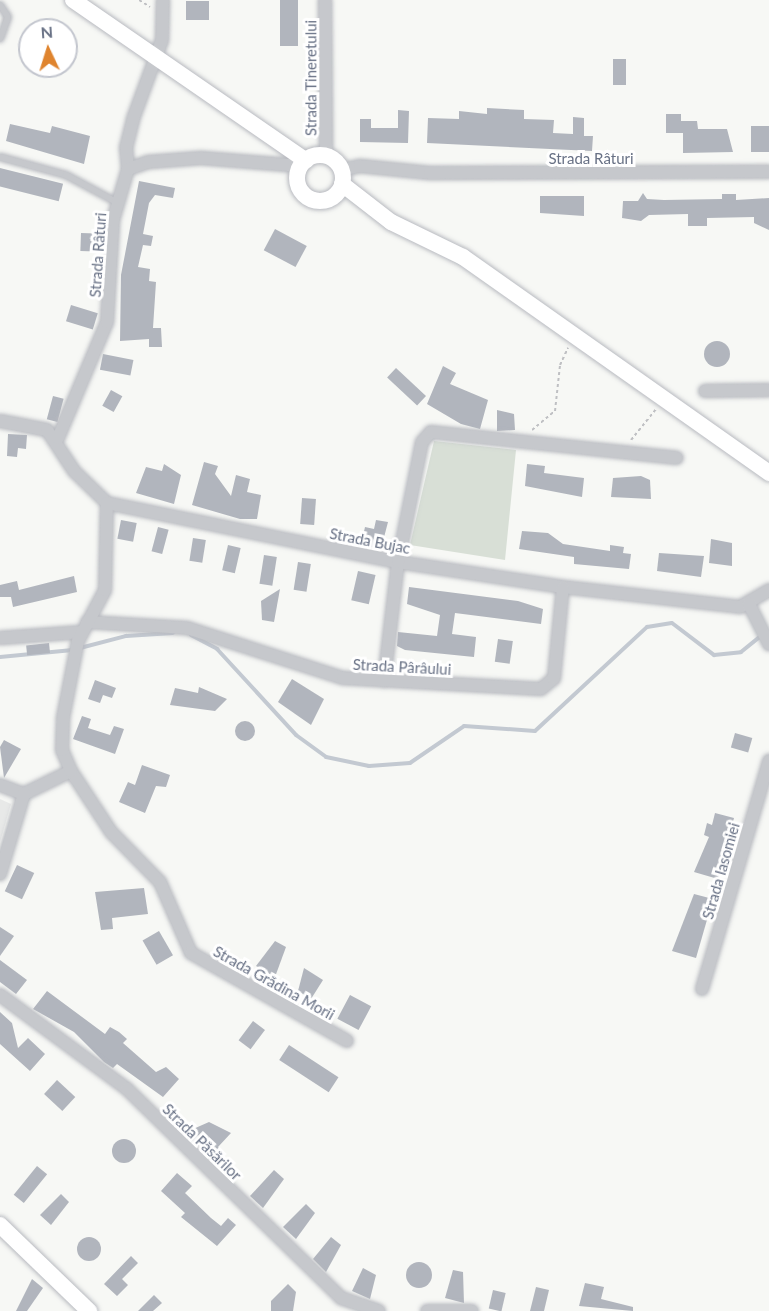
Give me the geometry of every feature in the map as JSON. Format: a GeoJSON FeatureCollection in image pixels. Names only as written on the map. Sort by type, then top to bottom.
{"type":"FeatureCollection","features":[{"type":"Feature","properties":{"kind":"street"},"geometry":{"type":"LineString","coordinates":[[73,0],[157,57],[303,164]]}},
{"type":"Feature","properties":{"kind":"street","name":"Strada Râturi"},"geometry":{"type":"LineString","coordinates":[[58,438],[107,322],[118,203],[128,169],[126,148],[133,119],[157,57],[163,0]]}},
{"type":"Feature","properties":{"kind":"street","name":"Strada Tineretului"},"geometry":{"type":"LineString","coordinates":[[325,0],[326,157]]}},
{"type":"Feature","properties":{"kind":"street"},"geometry":{"type":"LineString","coordinates":[[128,169],[148,162],[201,158],[303,164],[326,157],[342,177],[391,222],[463,257],[769,473]]}},
{"type":"Feature","properties":{"kind":"street"},"geometry":{"type":"LineString","coordinates":[[303,164],[299,186],[313,200],[332,198],[342,177]]}},
{"type":"Feature","properties":{"kind":"street","name":"Strada Râturi"},"geometry":{"type":"LineString","coordinates":[[342,177],[360,166],[430,173],[769,172]]}},
{"type":"Feature","properties":{"kind":"street"},"geometry":{"type":"LineString","coordinates":[[705,391],[769,390]]}},
{"type":"Feature","properties":{"kind":"street"},"geometry":{"type":"LineString","coordinates":[[0,421],[37,424],[58,438],[74,471],[107,503]]}},
{"type":"Feature","properties":{"kind":"street"},"geometry":{"type":"LineString","coordinates":[[384,681],[398,562],[422,442],[431,432],[517,439],[677,458]]}},
{"type":"Feature","properties":{"kind":"street","name":"Strada Bujac"},"geometry":{"type":"LineString","coordinates":[[107,503],[398,562],[563,587],[749,604]]}},
{"type":"Feature","properties":{"kind":"street","name":"Strada Grădina Morii"},"geometry":{"type":"LineString","coordinates":[[107,503],[105,590],[82,632],[74,662],[62,750],[71,771],[111,832],[160,882],[191,953],[347,1041]]}},
{"type":"Feature","properties":{"kind":"street","name":"Strada Pârâului"},"geometry":{"type":"LineString","coordinates":[[0,638],[187,628],[343,678],[532,689],[550,685],[563,587]]}},
{"type":"Feature","properties":{"kind":"street"},"geometry":{"type":"LineString","coordinates":[[769,590],[749,604],[769,644]]}},
{"type":"Feature","properties":{"kind":"street","name":"Strada Iasomiei"},"geometry":{"type":"LineString","coordinates":[[702,989],[769,761]]}},
{"type":"Feature","properties":{"kind":"street"},"geometry":{"type":"LineString","coordinates":[[0,785],[24,794],[71,771]]}},
{"type":"Feature","properties":{"kind":"street"},"geometry":{"type":"LineString","coordinates":[[0,874],[24,794]]}},
{"type":"Feature","properties":{"kind":"street","name":"Strada Păsărilor"},"geometry":{"type":"LineString","coordinates":[[0,995],[127,1089],[341,1298],[379,1311]]}},
{"type":"Feature","properties":{"kind":"street"},"geometry":{"type":"LineString","coordinates":[[0,1225],[89,1311]]}},
{"type":"Feature","properties":{"kind":"street"},"geometry":{"type":"LineString","coordinates":[[427,1311],[468,1311]]}},
{"type":"Feature","properties":{"kind":"lane"},"geometry":{"type":"LineString","coordinates":[[0,5],[8,17],[0,39]]}},
{"type":"Feature","properties":{"kind":"lane"},"geometry":{"type":"LineString","coordinates":[[0,157],[66,175],[118,203]]}},
{"type":"Feature","properties":{"kind":"path"},"geometry":{"type":"LineString","coordinates":[[517,439],[555,411],[560,365],[570,344]]}},
{"type":"Feature","properties":{"kind":"shaded area"},"geometry":{"type":"Polygon","coordinates":[[[434,441],[516,450],[505,560],[410,545],[434,441]]]}},
{"type":"Feature","properties":{"kind":"shaded area"},"geometry":{"type":"Polygon","coordinates":[[[0,799],[11,804],[0,842],[0,799]]]}},
{"type":"Feature","properties":{"kind":"building"},"geometry":{"type":"Polygon","coordinates":[[[280,0],[298,0],[298,46],[280,46],[280,0]]]}},
{"type":"Feature","properties":{"kind":"building"},"geometry":{"type":"Polygon","coordinates":[[[186,1],[209,1],[209,20],[186,20],[186,1]]]}},
{"type":"Feature","properties":{"kind":"building"},"geometry":{"type":"Polygon","coordinates":[[[613,59],[626,59],[626,85],[613,85],[613,59]]]}},
{"type":"Feature","properties":{"kind":"building"},"geometry":{"type":"Polygon","coordinates":[[[487,108],[524,110],[524,119],[554,120],[553,133],[573,134],[573,117],[584,118],[584,136],[593,136],[592,151],[427,143],[428,118],[459,119],[459,111],[487,114],[487,108]]]}},
{"type":"Feature","properties":{"kind":"building"},"geometry":{"type":"Polygon","coordinates":[[[398,110],[409,111],[408,143],[360,142],[360,119],[371,119],[371,128],[398,128],[398,110]]]}},
{"type":"Feature","properties":{"kind":"building"},"geometry":{"type":"Polygon","coordinates":[[[666,114],[681,114],[681,121],[697,121],[698,129],[727,129],[733,152],[683,153],[683,133],[666,133],[666,114]]]}},
{"type":"Feature","properties":{"kind":"building"},"geometry":{"type":"Polygon","coordinates":[[[10,124],[50,133],[52,126],[90,136],[84,164],[6,141],[10,124]]]}},
{"type":"Feature","properties":{"kind":"building"},"geometry":{"type":"Polygon","coordinates":[[[751,126],[769,126],[769,152],[751,152],[751,126]]]}},
{"type":"Feature","properties":{"kind":"building"},"geometry":{"type":"Polygon","coordinates":[[[0,168],[63,184],[59,201],[0,187],[0,168]]]}},
{"type":"Feature","properties":{"kind":"building"},"geometry":{"type":"Polygon","coordinates":[[[139,181],[175,188],[173,198],[155,195],[149,203],[143,234],[153,236],[151,246],[143,245],[138,267],[150,269],[149,281],[156,282],[153,328],[161,328],[162,347],[149,347],[149,339],[120,341],[121,275],[139,181]]]}},
{"type":"Feature","properties":{"kind":"building"},"geometry":{"type":"Polygon","coordinates":[[[643,193],[647,199],[664,200],[722,199],[722,194],[736,194],[736,200],[769,198],[769,230],[754,223],[754,217],[707,218],[707,226],[688,226],[688,214],[649,215],[641,221],[622,218],[623,201],[638,201],[643,193]]]}},
{"type":"Feature","properties":{"kind":"building"},"geometry":{"type":"Polygon","coordinates":[[[540,196],[584,196],[584,216],[540,213],[540,196]]]}},
{"type":"Feature","properties":{"kind":"building"},"geometry":{"type":"Polygon","coordinates":[[[275,229],[307,246],[296,267],[264,250],[275,229]]]}},
{"type":"Feature","properties":{"kind":"building"},"geometry":{"type":"Polygon","coordinates":[[[81,233],[104,234],[103,252],[80,251],[81,233]]]}},
{"type":"Feature","properties":{"kind":"building"},"geometry":{"type":"Polygon","coordinates":[[[71,305],[98,313],[93,329],[66,321],[71,305]]]}},
{"type":"Feature","properties":{"kind":"building"},"geometry":{"type":"Polygon","coordinates":[[[717,341],[726,345],[730,354],[726,363],[717,367],[708,363],[704,354],[708,345],[717,341]]]}},
{"type":"Feature","properties":{"kind":"building"},"geometry":{"type":"Polygon","coordinates":[[[103,354],[133,360],[130,376],[100,370],[103,354]]]}},
{"type":"Feature","properties":{"kind":"building"},"geometry":{"type":"Polygon","coordinates":[[[443,366],[456,373],[450,384],[488,400],[480,429],[461,424],[427,404],[443,366]]]}},
{"type":"Feature","properties":{"kind":"building"},"geometry":{"type":"Polygon","coordinates":[[[396,368],[426,396],[417,405],[387,378],[396,368]]]}},
{"type":"Feature","properties":{"kind":"building"},"geometry":{"type":"Polygon","coordinates":[[[111,390],[122,396],[114,412],[102,406],[111,390]]]}},
{"type":"Feature","properties":{"kind":"building"},"geometry":{"type":"Polygon","coordinates":[[[53,396],[64,399],[57,422],[47,419],[53,396]]]}},
{"type":"Feature","properties":{"kind":"building"},"geometry":{"type":"Polygon","coordinates":[[[497,410],[514,414],[515,430],[497,431],[497,410]]]}},
{"type":"Feature","properties":{"kind":"building"},"geometry":{"type":"Polygon","coordinates":[[[8,434],[27,435],[26,449],[18,448],[17,457],[7,456],[8,434]]]}},
{"type":"Feature","properties":{"kind":"building"},"geometry":{"type":"Polygon","coordinates":[[[204,462],[218,466],[215,474],[231,496],[236,475],[250,479],[247,492],[261,495],[257,519],[240,519],[192,505],[204,462]]]}},
{"type":"Feature","properties":{"kind":"building"},"geometry":{"type":"Polygon","coordinates":[[[164,464],[181,475],[174,504],[136,493],[146,467],[162,471],[164,464]]]}},
{"type":"Feature","properties":{"kind":"building"},"geometry":{"type":"Polygon","coordinates":[[[527,464],[545,466],[544,473],[584,478],[582,497],[525,486],[527,464]]]}},
{"type":"Feature","properties":{"kind":"building"},"geometry":{"type":"Polygon","coordinates":[[[641,476],[650,480],[651,499],[611,497],[613,478],[641,476]]]}},
{"type":"Feature","properties":{"kind":"building"},"geometry":{"type":"Polygon","coordinates":[[[302,498],[316,499],[314,525],[300,524],[302,498]]]}},
{"type":"Feature","properties":{"kind":"building"},"geometry":{"type":"Polygon","coordinates":[[[121,520],[137,523],[133,542],[117,539],[121,520]]]}},
{"type":"Feature","properties":{"kind":"building"},"geometry":{"type":"Polygon","coordinates":[[[376,520],[388,522],[381,549],[361,545],[365,527],[374,529],[376,520]]]}},
{"type":"Feature","properties":{"kind":"building"},"geometry":{"type":"Polygon","coordinates":[[[158,527],[169,530],[162,554],[152,551],[158,527]]]}},
{"type":"Feature","properties":{"kind":"building"},"geometry":{"type":"Polygon","coordinates":[[[522,531],[548,533],[563,544],[610,551],[610,545],[624,547],[623,553],[631,554],[629,569],[574,564],[574,557],[519,549],[522,531]]]}},
{"type":"Feature","properties":{"kind":"building"},"geometry":{"type":"Polygon","coordinates":[[[193,538],[206,540],[202,563],[189,561],[193,538]]]}},
{"type":"Feature","properties":{"kind":"building"},"geometry":{"type":"Polygon","coordinates":[[[711,539],[732,543],[732,566],[709,563],[711,539]]]}},
{"type":"Feature","properties":{"kind":"building"},"geometry":{"type":"Polygon","coordinates":[[[228,545],[241,548],[235,573],[222,570],[228,545]]]}},
{"type":"Feature","properties":{"kind":"building"},"geometry":{"type":"Polygon","coordinates":[[[659,553],[704,556],[701,577],[657,571],[659,553]]]}},
{"type":"Feature","properties":{"kind":"building"},"geometry":{"type":"Polygon","coordinates":[[[264,555],[277,557],[272,586],[259,584],[264,555]]]}},
{"type":"Feature","properties":{"kind":"building"},"geometry":{"type":"Polygon","coordinates":[[[298,562],[311,564],[306,592],[294,590],[298,562]]]}},
{"type":"Feature","properties":{"kind":"building"},"geometry":{"type":"Polygon","coordinates":[[[358,571],[376,575],[369,604],[351,600],[358,571]]]}},
{"type":"Feature","properties":{"kind":"building"},"geometry":{"type":"Polygon","coordinates":[[[74,576],[77,592],[13,607],[11,597],[0,597],[0,585],[17,581],[19,590],[74,576]]]}},
{"type":"Feature","properties":{"kind":"building"},"geometry":{"type":"Polygon","coordinates":[[[409,587],[518,601],[543,609],[541,624],[455,613],[452,634],[476,637],[474,657],[405,650],[397,646],[398,632],[437,636],[440,615],[407,604],[409,587]]]}},
{"type":"Feature","properties":{"kind":"building"},"geometry":{"type":"Polygon","coordinates":[[[280,589],[274,622],[262,620],[261,601],[280,589]]]}},
{"type":"Feature","properties":{"kind":"building"},"geometry":{"type":"Polygon","coordinates":[[[498,639],[513,641],[510,664],[495,662],[498,639]]]}},
{"type":"Feature","properties":{"kind":"building"},"geometry":{"type":"Polygon","coordinates":[[[49,643],[50,653],[27,655],[26,645],[49,643]]]}},
{"type":"Feature","properties":{"kind":"building"},"geometry":{"type":"Polygon","coordinates":[[[292,679],[324,699],[311,725],[278,702],[292,679]]]}},
{"type":"Feature","properties":{"kind":"building"},"geometry":{"type":"Polygon","coordinates":[[[95,680],[116,688],[112,698],[103,695],[100,703],[88,699],[95,680]]]}},
{"type":"Feature","properties":{"kind":"building"},"geometry":{"type":"Polygon","coordinates":[[[199,687],[227,699],[215,711],[170,705],[175,688],[198,693],[199,687]]]}},
{"type":"Feature","properties":{"kind":"building"},"geometry":{"type":"Polygon","coordinates":[[[82,716],[91,719],[88,728],[110,735],[114,726],[124,729],[115,754],[73,739],[82,716]]]}},
{"type":"Feature","properties":{"kind":"building"},"geometry":{"type":"Polygon","coordinates":[[[245,721],[252,724],[255,731],[252,738],[245,741],[238,738],[235,731],[238,724],[245,721]]]}},
{"type":"Feature","properties":{"kind":"building"},"geometry":{"type":"Polygon","coordinates":[[[735,733],[752,738],[748,752],[731,747],[735,733]]]}},
{"type":"Feature","properties":{"kind":"building"},"geometry":{"type":"Polygon","coordinates":[[[4,740],[21,749],[4,778],[0,747],[4,740]]]}},
{"type":"Feature","properties":{"kind":"building"},"geometry":{"type":"Polygon","coordinates":[[[142,765],[170,775],[166,787],[156,786],[145,813],[119,802],[128,782],[135,785],[142,765]]]}},
{"type":"Feature","properties":{"kind":"building"},"geometry":{"type":"Polygon","coordinates":[[[715,813],[734,818],[718,879],[694,872],[709,837],[704,835],[707,823],[712,825],[715,813]]]}},
{"type":"Feature","properties":{"kind":"building"},"geometry":{"type":"Polygon","coordinates":[[[17,865],[34,873],[22,899],[5,891],[17,865]]]}},
{"type":"Feature","properties":{"kind":"building"},"geometry":{"type":"Polygon","coordinates":[[[144,888],[148,914],[112,918],[113,929],[101,930],[95,892],[144,888]]]}},
{"type":"Feature","properties":{"kind":"building"},"geometry":{"type":"Polygon","coordinates":[[[694,894],[713,899],[696,958],[672,951],[694,894]]]}},
{"type":"Feature","properties":{"kind":"building"},"geometry":{"type":"Polygon","coordinates":[[[0,927],[14,936],[0,956],[0,927]]]}},
{"type":"Feature","properties":{"kind":"building"},"geometry":{"type":"Polygon","coordinates":[[[159,931],[173,955],[157,965],[143,940],[159,931]]]}},
{"type":"Feature","properties":{"kind":"building"},"geometry":{"type":"Polygon","coordinates":[[[275,941],[286,947],[275,977],[256,966],[275,941]]]}},
{"type":"Feature","properties":{"kind":"building"},"geometry":{"type":"Polygon","coordinates":[[[0,960],[27,980],[16,994],[0,982],[0,960]]]}},
{"type":"Feature","properties":{"kind":"building"},"geometry":{"type":"Polygon","coordinates":[[[304,968],[323,980],[311,999],[298,991],[304,968]]]}},
{"type":"Feature","properties":{"kind":"building"},"geometry":{"type":"Polygon","coordinates":[[[47,991],[105,1034],[110,1027],[119,1032],[127,1039],[123,1043],[156,1072],[166,1067],[179,1079],[163,1097],[117,1064],[113,1068],[104,1062],[74,1032],[33,1009],[47,991]]]}},
{"type":"Feature","properties":{"kind":"building"},"geometry":{"type":"Polygon","coordinates":[[[350,995],[371,1006],[359,1030],[337,1019],[350,995]]]}},
{"type":"Feature","properties":{"kind":"building"},"geometry":{"type":"Polygon","coordinates":[[[0,1012],[12,1023],[18,1048],[28,1038],[45,1054],[30,1071],[0,1044],[0,1012]]]}},
{"type":"Feature","properties":{"kind":"building"},"geometry":{"type":"Polygon","coordinates":[[[253,1021],[265,1030],[251,1049],[239,1040],[253,1021]]]}},
{"type":"Feature","properties":{"kind":"building"},"geometry":{"type":"Polygon","coordinates":[[[289,1045],[338,1077],[329,1092],[279,1060],[289,1045]]]}},
{"type":"Feature","properties":{"kind":"building"},"geometry":{"type":"Polygon","coordinates":[[[57,1080],[75,1097],[62,1111],[44,1094],[57,1080]]]}},
{"type":"Feature","properties":{"kind":"building"},"geometry":{"type":"Polygon","coordinates":[[[209,1122],[231,1133],[218,1147],[223,1152],[214,1162],[184,1133],[209,1122]]]}},
{"type":"Feature","properties":{"kind":"building"},"geometry":{"type":"Polygon","coordinates":[[[124,1139],[133,1142],[136,1151],[133,1160],[124,1163],[115,1160],[112,1151],[115,1142],[124,1139]]]}},
{"type":"Feature","properties":{"kind":"building"},"geometry":{"type":"Polygon","coordinates":[[[37,1166],[47,1174],[24,1203],[14,1195],[37,1166]]]}},
{"type":"Feature","properties":{"kind":"building"},"geometry":{"type":"Polygon","coordinates":[[[274,1170],[284,1179],[263,1208],[250,1196],[274,1170]]]}},
{"type":"Feature","properties":{"kind":"building"},"geometry":{"type":"Polygon","coordinates":[[[177,1173],[192,1186],[185,1193],[211,1218],[221,1226],[228,1218],[236,1225],[217,1246],[181,1217],[185,1213],[161,1191],[177,1173]]]}},
{"type":"Feature","properties":{"kind":"building"},"geometry":{"type":"Polygon","coordinates":[[[61,1194],[69,1202],[51,1225],[40,1215],[61,1194]]]}},
{"type":"Feature","properties":{"kind":"building"},"geometry":{"type":"Polygon","coordinates":[[[306,1204],[315,1213],[296,1239],[283,1227],[306,1204]]]}},
{"type":"Feature","properties":{"kind":"building"},"geometry":{"type":"Polygon","coordinates":[[[89,1237],[94,1238],[100,1244],[100,1254],[94,1260],[89,1261],[84,1260],[78,1254],[77,1249],[78,1244],[84,1238],[89,1237]]]}},
{"type":"Feature","properties":{"kind":"building"},"geometry":{"type":"Polygon","coordinates":[[[331,1237],[341,1245],[326,1272],[313,1259],[331,1237]]]}},
{"type":"Feature","properties":{"kind":"building"},"geometry":{"type":"Polygon","coordinates":[[[131,1256],[138,1263],[122,1279],[128,1285],[117,1296],[104,1284],[131,1256]]]}},
{"type":"Feature","properties":{"kind":"building"},"geometry":{"type":"Polygon","coordinates":[[[419,1262],[428,1266],[432,1275],[428,1284],[419,1288],[410,1284],[406,1275],[410,1266],[419,1262]]]}},
{"type":"Feature","properties":{"kind":"building"},"geometry":{"type":"Polygon","coordinates":[[[363,1268],[376,1275],[370,1299],[352,1291],[363,1268]]]}},
{"type":"Feature","properties":{"kind":"building"},"geometry":{"type":"Polygon","coordinates":[[[453,1270],[463,1272],[464,1303],[445,1298],[453,1270]]]}},
{"type":"Feature","properties":{"kind":"building"},"geometry":{"type":"Polygon","coordinates":[[[32,1279],[43,1288],[27,1311],[16,1311],[32,1279]]]}},
{"type":"Feature","properties":{"kind":"building"},"geometry":{"type":"Polygon","coordinates":[[[585,1283],[604,1287],[601,1299],[633,1307],[633,1311],[579,1306],[585,1283]]]}},
{"type":"Feature","properties":{"kind":"building"},"geometry":{"type":"Polygon","coordinates":[[[288,1284],[296,1292],[293,1311],[271,1311],[271,1301],[288,1284]]]}},
{"type":"Feature","properties":{"kind":"building"},"geometry":{"type":"Polygon","coordinates":[[[536,1287],[549,1290],[544,1311],[530,1311],[536,1287]]]}},
{"type":"Feature","properties":{"kind":"building"},"geometry":{"type":"Polygon","coordinates":[[[493,1290],[506,1293],[501,1311],[489,1309],[493,1290]]]}},
{"type":"Feature","properties":{"kind":"building"},"geometry":{"type":"Polygon","coordinates":[[[154,1295],[162,1303],[153,1311],[138,1311],[154,1295]]]}},
{"type":"Feature","properties":{"kind":"waterway"},"geometry":{"type":"LineString","coordinates":[[191,635],[217,649],[296,735],[326,757],[369,766],[410,763],[464,726],[535,731],[647,627],[672,623],[714,655],[741,652],[761,636]]}},
{"type":"Feature","properties":{"kind":"waterway"},"geometry":{"type":"LineString","coordinates":[[80,648],[126,636],[173,633]]}},
{"type":"Feature","properties":{"kind":"waterway"},"geometry":{"type":"LineString","coordinates":[[0,657],[73,650]]}}]}
